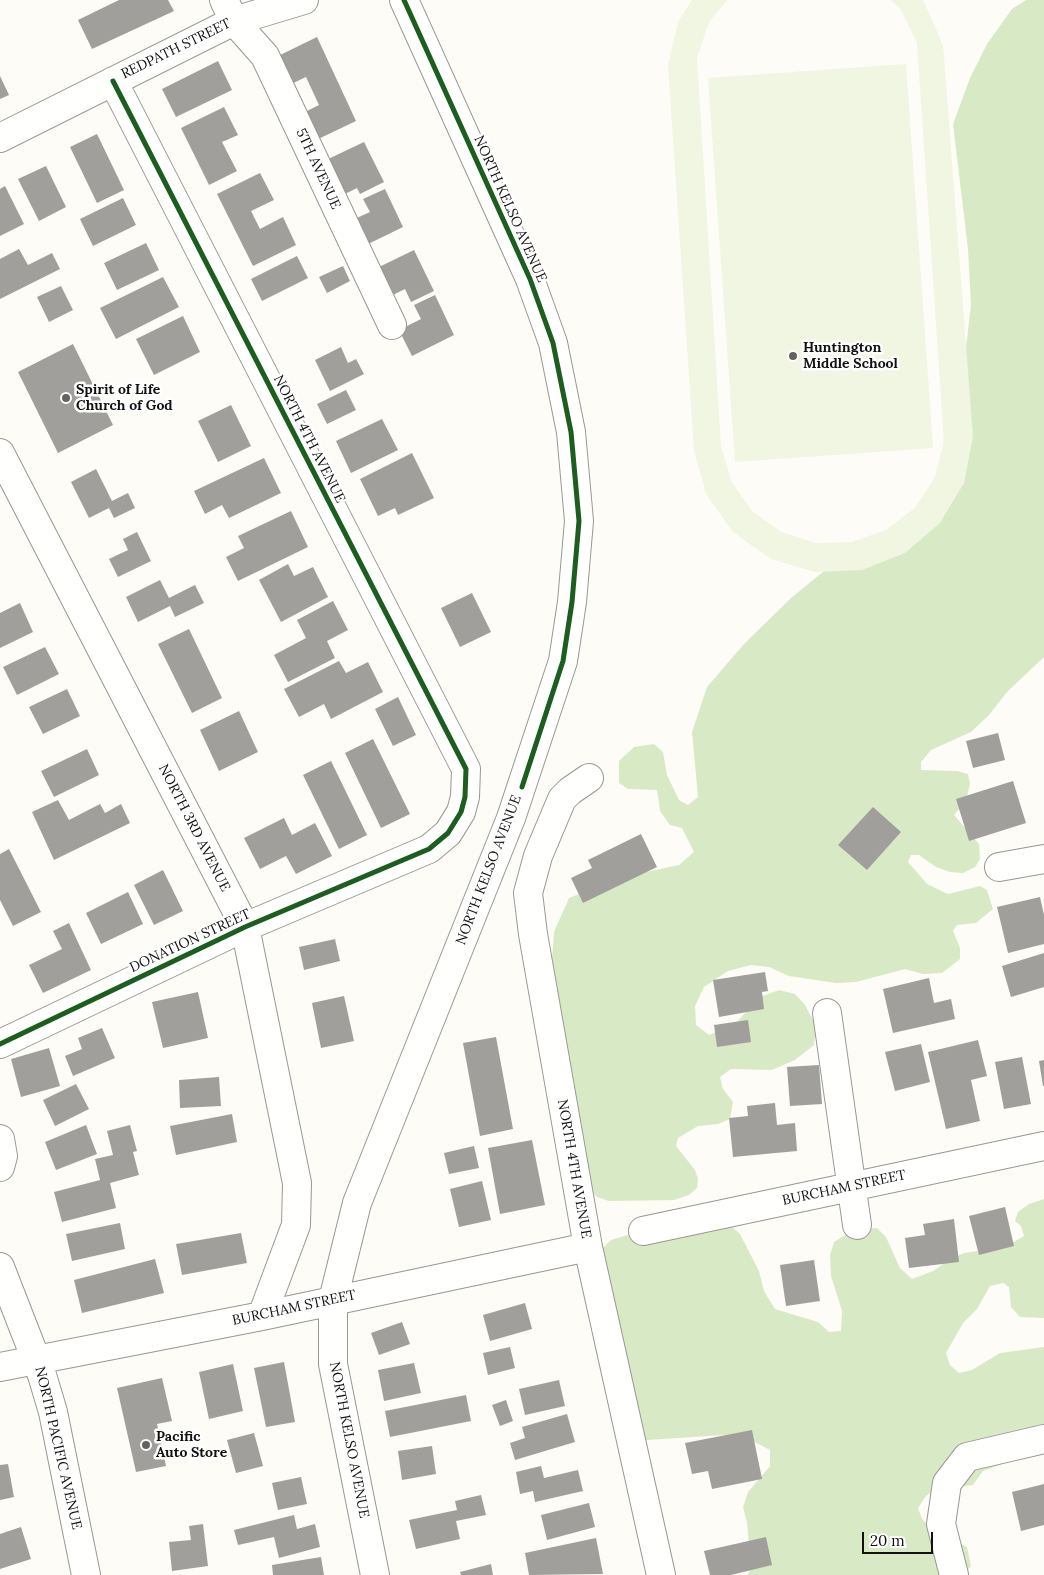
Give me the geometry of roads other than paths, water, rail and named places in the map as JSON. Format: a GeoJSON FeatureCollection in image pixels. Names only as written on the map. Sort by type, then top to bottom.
{"type":"FeatureCollection","features":[{"type":"Feature","properties":{"kind":"street","name":"REDPATH STREET"},"geometry":{"type":"LineString","coordinates":[[0,138],[113,80],[229,10],[304,0]]}},
{"type":"Feature","properties":{"kind":"street","name":"NORTH KELSO AVENUE"},"geometry":{"type":"LineString","coordinates":[[375,1575],[333,1364],[332,1300],[357,1203],[511,818],[564,661],[572,602],[579,522],[571,432],[553,343],[530,279],[404,0]]}},
{"type":"Feature","properties":{"kind":"street","name":"5TH AVENUE"},"geometry":{"type":"LineString","coordinates":[[229,10],[265,56],[392,325]]}},
{"type":"Feature","properties":{"kind":"street","name":"NORTH 4TH AVENUE"},"geometry":{"type":"LineString","coordinates":[[113,80],[466,768],[465,797],[462,812]]}},
{"type":"Feature","properties":{"kind":"street","name":"NORTH 3RD AVENUE"},"geometry":{"type":"LineString","coordinates":[[0,453],[245,927],[296,1183],[296,1225],[262,1316]]}},
{"type":"Feature","properties":{"kind":"street","name":"NORTH 4TH AVENUE"},"geometry":{"type":"LineString","coordinates":[[590,778],[570,791],[562,799],[538,856],[528,893],[534,943],[588,1247],[661,1575]]}},
{"type":"Feature","properties":{"kind":"street","name":"DONATION STREET"},"geometry":{"type":"LineString","coordinates":[[0,1044],[245,927],[429,849],[448,833],[462,812]]}},
{"type":"Feature","properties":{"kind":"street"},"geometry":{"type":"LineString","coordinates":[[999,867],[1044,859]]}},
{"type":"Feature","properties":{"kind":"street"},"geometry":{"type":"LineString","coordinates":[[827,1013],[858,1225]]}},
{"type":"Feature","properties":{"kind":"street"},"geometry":{"type":"LineString","coordinates":[[0,1139],[3,1156],[0,1166]]}},
{"type":"Feature","properties":{"kind":"street","name":"BURCHAM STREET"},"geometry":{"type":"LineString","coordinates":[[643,1231],[1044,1146]]}},
{"type":"Feature","properties":{"kind":"street","name":"BURCHAM STREET"},"geometry":{"type":"LineString","coordinates":[[0,1367],[262,1316],[588,1247]]}},
{"type":"Feature","properties":{"kind":"street","name":"NORTH PACIFIC AVENUE"},"geometry":{"type":"LineString","coordinates":[[0,1267],[38,1360],[52,1412],[86,1575]]}},
{"type":"Feature","properties":{"kind":"street"},"geometry":{"type":"LineString","coordinates":[[954,1575],[941,1524],[947,1483],[967,1457],[1044,1439]]}},
{"type":"Feature","properties":{"kind":"place","name":"Huntington Middle School"},"geometry":{"type":"Point","coordinates":[793,356]}},
{"type":"Feature","properties":{"kind":"place","name":"Spirit of Life Church of God"},"geometry":{"type":"Point","coordinates":[66,398]}},
{"type":"Feature","properties":{"kind":"place","name":"Pacific Auto Store"},"geometry":{"type":"Point","coordinates":[146,1445]}}]}
